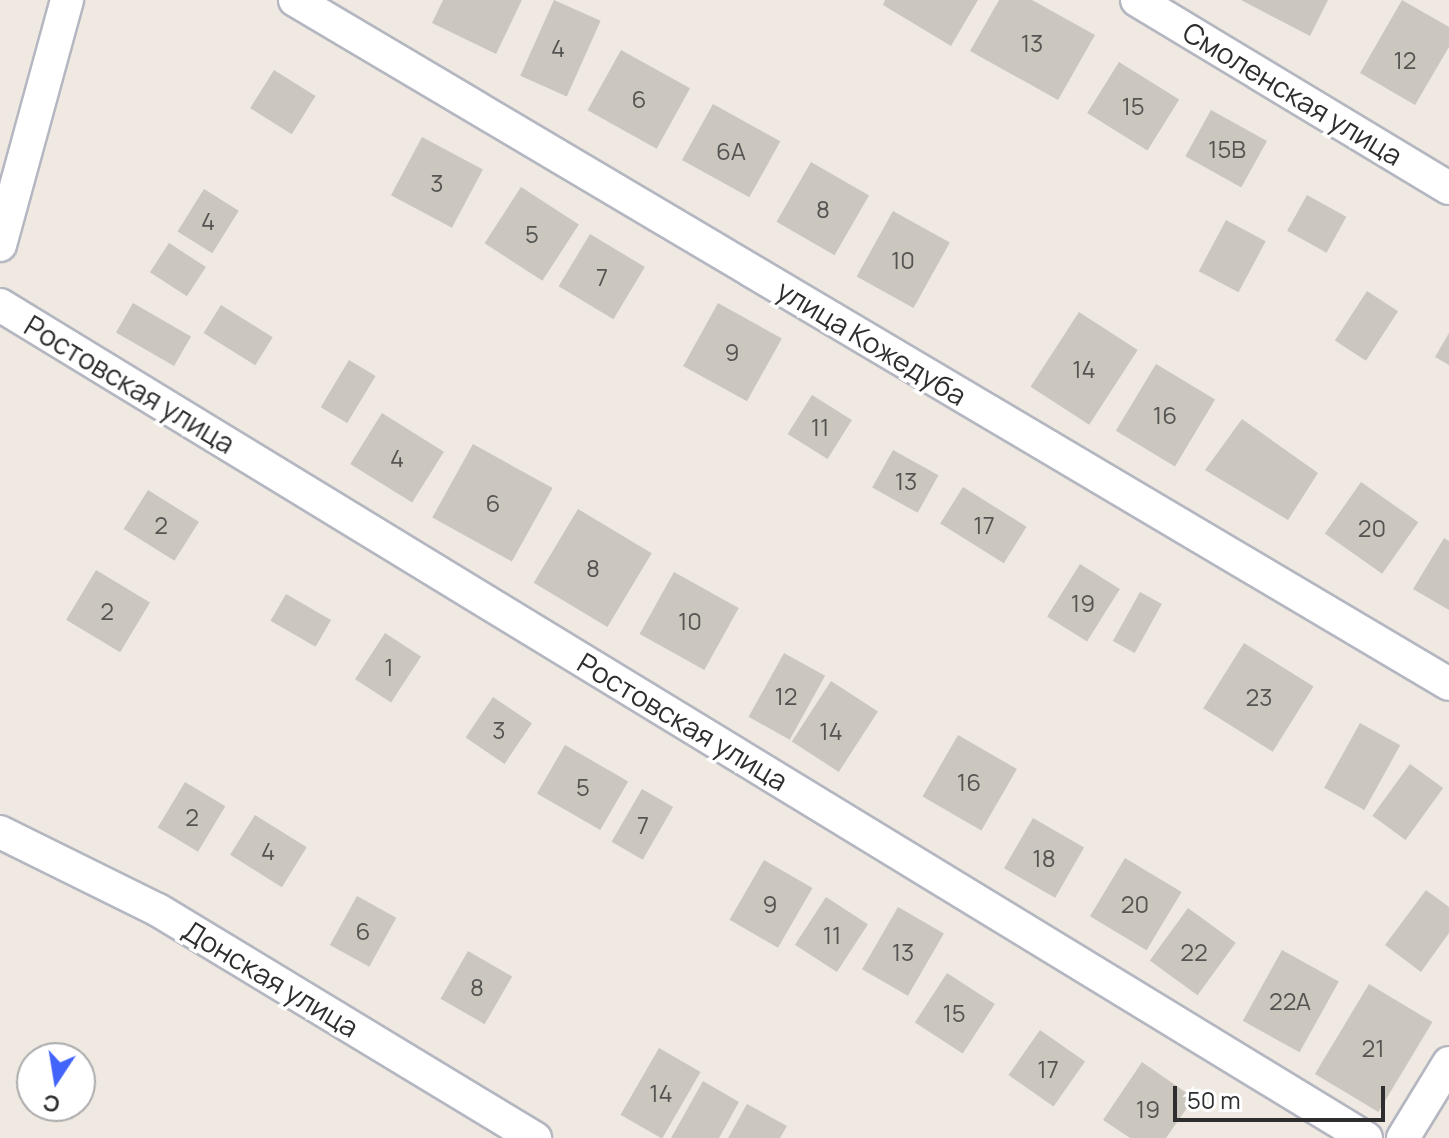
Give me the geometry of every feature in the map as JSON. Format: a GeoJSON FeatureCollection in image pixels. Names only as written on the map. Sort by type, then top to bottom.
{"type":"FeatureCollection","features":[{"type":"Feature","properties":{"kind":"street"},"geometry":{"type":"LineString","coordinates":[[0,245],[67,0]]}},
{"type":"Feature","properties":{"kind":"street","name":"улица Кожедуба"},"geometry":{"type":"LineString","coordinates":[[295,0],[1449,684]]}},
{"type":"Feature","properties":{"kind":"street","name":"Смоленская улица"},"geometry":{"type":"LineString","coordinates":[[1137,0],[1449,188]]}},
{"type":"Feature","properties":{"kind":"street","name":"Ростовская улица"},"geometry":{"type":"LineString","coordinates":[[0,305],[1366,1138]]}},
{"type":"Feature","properties":{"kind":"street","name":"Донская улица"},"geometry":{"type":"LineString","coordinates":[[0,832],[158,910],[535,1138]]}},
{"type":"Feature","properties":{"kind":"street"},"geometry":{"type":"LineString","coordinates":[[1403,1138],[1449,1063]]}},
{"type":"Feature","properties":{"kind":"building"},"geometry":{"type":"Polygon","coordinates":[[[443,0],[522,0],[496,54],[432,23],[443,0]]]}},
{"type":"Feature","properties":{"kind":"building"},"geometry":{"type":"Polygon","coordinates":[[[554,0],[601,21],[567,97],[520,76],[554,0]]]}},
{"type":"Feature","properties":{"kind":"building"},"geometry":{"type":"Polygon","coordinates":[[[885,0],[978,0],[951,46],[883,5],[885,0]]]}},
{"type":"Feature","properties":{"kind":"building"},"geometry":{"type":"Polygon","coordinates":[[[999,0],[1032,0],[1095,35],[1058,100],[970,51],[999,0]]]}},
{"type":"Feature","properties":{"kind":"building"},"geometry":{"type":"Polygon","coordinates":[[[1241,0],[1328,0],[1310,36],[1241,0]]]}},
{"type":"Feature","properties":{"kind":"building"},"geometry":{"type":"Polygon","coordinates":[[[1402,0],[1449,27],[1449,47],[1415,105],[1360,73],[1402,0]]]}},
{"type":"Feature","properties":{"kind":"building"},"geometry":{"type":"Polygon","coordinates":[[[621,50],[690,88],[657,149],[588,110],[621,50]]]}},
{"type":"Feature","properties":{"kind":"building"},"geometry":{"type":"Polygon","coordinates":[[[1119,62],[1179,100],[1147,151],[1087,113],[1119,62]]]}},
{"type":"Feature","properties":{"kind":"building"},"geometry":{"type":"Polygon","coordinates":[[[274,70],[316,96],[292,134],[250,108],[274,70]]]}},
{"type":"Feature","properties":{"kind":"building"},"geometry":{"type":"Polygon","coordinates":[[[713,104],[780,141],[749,197],[682,160],[713,104]]]}},
{"type":"Feature","properties":{"kind":"building"},"geometry":{"type":"Polygon","coordinates":[[[1211,110],[1267,141],[1241,187],[1185,156],[1211,110]]]}},
{"type":"Feature","properties":{"kind":"building"},"geometry":{"type":"Polygon","coordinates":[[[422,137],[483,169],[452,228],[391,195],[422,137]]]}},
{"type":"Feature","properties":{"kind":"building"},"geometry":{"type":"Polygon","coordinates":[[[811,162],[869,195],[835,255],[776,222],[811,162]]]}},
{"type":"Feature","properties":{"kind":"building"},"geometry":{"type":"Polygon","coordinates":[[[521,187],[579,225],[542,281],[485,243],[521,187]]]}},
{"type":"Feature","properties":{"kind":"building"},"geometry":{"type":"Polygon","coordinates":[[[204,189],[239,211],[212,253],[178,231],[204,189]]]}},
{"type":"Feature","properties":{"kind":"building"},"geometry":{"type":"Polygon","coordinates":[[[1307,195],[1346,217],[1326,253],[1287,231],[1307,195]]]}},
{"type":"Feature","properties":{"kind":"building"},"geometry":{"type":"Polygon","coordinates":[[[893,211],[950,243],[913,308],[857,277],[893,211]]]}},
{"type":"Feature","properties":{"kind":"building"},"geometry":{"type":"Polygon","coordinates":[[[1226,220],[1266,241],[1239,292],[1199,271],[1226,220]]]}},
{"type":"Feature","properties":{"kind":"building"},"geometry":{"type":"Polygon","coordinates":[[[590,234],[645,267],[613,319],[559,286],[590,234]]]}},
{"type":"Feature","properties":{"kind":"building"},"geometry":{"type":"Polygon","coordinates":[[[169,243],[206,267],[187,296],[150,272],[169,243]]]}},
{"type":"Feature","properties":{"kind":"building"},"geometry":{"type":"Polygon","coordinates":[[[1367,291],[1398,311],[1366,361],[1335,340],[1367,291]]]}},
{"type":"Feature","properties":{"kind":"building"},"geometry":{"type":"Polygon","coordinates":[[[133,303],[191,336],[174,366],[116,332],[133,303]]]}},
{"type":"Feature","properties":{"kind":"building"},"geometry":{"type":"Polygon","coordinates":[[[718,303],[782,338],[747,401],[683,366],[718,303]]]}},
{"type":"Feature","properties":{"kind":"building"},"geometry":{"type":"Polygon","coordinates":[[[221,305],[273,337],[255,365],[204,333],[221,305]]]}},
{"type":"Feature","properties":{"kind":"building"},"geometry":{"type":"Polygon","coordinates":[[[1079,312],[1138,350],[1089,425],[1031,387],[1079,312]]]}},
{"type":"Feature","properties":{"kind":"building"},"geometry":{"type":"Polygon","coordinates":[[[1449,333],[1449,365],[1435,357],[1449,333]]]}},
{"type":"Feature","properties":{"kind":"building"},"geometry":{"type":"Polygon","coordinates":[[[349,360],[376,376],[347,423],[321,407],[349,360]]]}},
{"type":"Feature","properties":{"kind":"building"},"geometry":{"type":"Polygon","coordinates":[[[1156,364],[1215,400],[1175,466],[1116,431],[1156,364]]]}},
{"type":"Feature","properties":{"kind":"building"},"geometry":{"type":"Polygon","coordinates":[[[812,395],[852,420],[827,459],[788,434],[812,395]]]}},
{"type":"Feature","properties":{"kind":"building"},"geometry":{"type":"Polygon","coordinates":[[[382,413],[444,452],[412,503],[350,464],[382,413]]]}},
{"type":"Feature","properties":{"kind":"building"},"geometry":{"type":"Polygon","coordinates":[[[1242,419],[1318,473],[1288,520],[1205,470],[1242,419]]]}},
{"type":"Feature","properties":{"kind":"building"},"geometry":{"type":"Polygon","coordinates":[[[473,444],[553,488],[512,562],[432,517],[473,444]]]}},
{"type":"Feature","properties":{"kind":"building"},"geometry":{"type":"Polygon","coordinates":[[[893,450],[938,475],[918,513],[872,488],[893,450]]]}},
{"type":"Feature","properties":{"kind":"building"},"geometry":{"type":"Polygon","coordinates":[[[1361,482],[1418,522],[1382,574],[1325,534],[1361,482]]]}},
{"type":"Feature","properties":{"kind":"building"},"geometry":{"type":"Polygon","coordinates":[[[963,487],[1027,527],[1004,563],[940,523],[963,487]]]}},
{"type":"Feature","properties":{"kind":"building"},"geometry":{"type":"Polygon","coordinates":[[[148,490],[199,522],[175,561],[124,529],[148,490]]]}},
{"type":"Feature","properties":{"kind":"building"},"geometry":{"type":"Polygon","coordinates":[[[578,509],[652,553],[607,627],[534,583],[578,509]]]}},
{"type":"Feature","properties":{"kind":"building"},"geometry":{"type":"Polygon","coordinates":[[[1444,538],[1449,541],[1449,610],[1413,589],[1444,538]]]}},
{"type":"Feature","properties":{"kind":"building"},"geometry":{"type":"Polygon","coordinates":[[[1080,564],[1120,589],[1087,641],[1047,617],[1080,564]]]}},
{"type":"Feature","properties":{"kind":"building"},"geometry":{"type":"Polygon","coordinates":[[[96,570],[150,602],[120,652],[66,620],[96,570]]]}},
{"type":"Feature","properties":{"kind":"building"},"geometry":{"type":"Polygon","coordinates":[[[674,572],[739,608],[704,670],[640,634],[674,572]]]}},
{"type":"Feature","properties":{"kind":"building"},"geometry":{"type":"Polygon","coordinates":[[[1140,592],[1162,604],[1135,653],[1113,641],[1140,592]]]}},
{"type":"Feature","properties":{"kind":"building"},"geometry":{"type":"Polygon","coordinates":[[[286,594],[331,620],[316,647],[270,621],[286,594]]]}},
{"type":"Feature","properties":{"kind":"building"},"geometry":{"type":"Polygon","coordinates":[[[385,633],[421,656],[391,703],[355,679],[385,633]]]}},
{"type":"Feature","properties":{"kind":"building"},"geometry":{"type":"Polygon","coordinates":[[[1244,643],[1314,686],[1273,752],[1203,708],[1244,643]]]}},
{"type":"Feature","properties":{"kind":"building"},"geometry":{"type":"Polygon","coordinates":[[[784,653],[825,676],[790,740],[749,717],[784,653]]]}},
{"type":"Feature","properties":{"kind":"building"},"geometry":{"type":"Polygon","coordinates":[[[831,681],[878,711],[839,772],[792,741],[831,681]]]}},
{"type":"Feature","properties":{"kind":"building"},"geometry":{"type":"Polygon","coordinates":[[[493,697],[532,723],[505,764],[466,738],[493,697]]]}},
{"type":"Feature","properties":{"kind":"building"},"geometry":{"type":"Polygon","coordinates":[[[1360,723],[1400,745],[1364,810],[1324,788],[1360,723]]]}},
{"type":"Feature","properties":{"kind":"building"},"geometry":{"type":"Polygon","coordinates":[[[958,735],[1017,769],[981,830],[922,796],[958,735]]]}},
{"type":"Feature","properties":{"kind":"building"},"geometry":{"type":"Polygon","coordinates":[[[565,745],[628,782],[600,830],[537,793],[565,745]]]}},
{"type":"Feature","properties":{"kind":"building"},"geometry":{"type":"Polygon","coordinates":[[[1410,764],[1443,788],[1406,840],[1372,816],[1410,764]]]}},
{"type":"Feature","properties":{"kind":"building"},"geometry":{"type":"Polygon","coordinates":[[[185,782],[225,806],[198,852],[158,827],[185,782]]]}},
{"type":"Feature","properties":{"kind":"building"},"geometry":{"type":"Polygon","coordinates":[[[642,789],[673,807],[643,860],[612,842],[642,789]]]}},
{"type":"Feature","properties":{"kind":"building"},"geometry":{"type":"Polygon","coordinates":[[[255,815],[307,847],[282,887],[230,855],[255,815]]]}},
{"type":"Feature","properties":{"kind":"building"},"geometry":{"type":"Polygon","coordinates":[[[1033,818],[1084,848],[1055,898],[1004,868],[1033,818]]]}},
{"type":"Feature","properties":{"kind":"building"},"geometry":{"type":"Polygon","coordinates":[[[1125,858],[1182,892],[1147,950],[1090,916],[1125,858]]]}},
{"type":"Feature","properties":{"kind":"building"},"geometry":{"type":"Polygon","coordinates":[[[764,860],[812,888],[778,948],[730,920],[764,860]]]}},
{"type":"Feature","properties":{"kind":"building"},"geometry":{"type":"Polygon","coordinates":[[[1426,890],[1449,907],[1449,933],[1421,972],[1385,945],[1426,890]]]}},
{"type":"Feature","properties":{"kind":"building"},"geometry":{"type":"Polygon","coordinates":[[[357,896],[396,918],[369,967],[330,945],[357,896]]]}},
{"type":"Feature","properties":{"kind":"building"},"geometry":{"type":"Polygon","coordinates":[[[826,897],[868,924],[837,972],[795,945],[826,897]]]}},
{"type":"Feature","properties":{"kind":"building"},"geometry":{"type":"Polygon","coordinates":[[[898,907],[944,934],[908,996],[862,969],[898,907]]]}},
{"type":"Feature","properties":{"kind":"building"},"geometry":{"type":"Polygon","coordinates":[[[1188,908],[1236,943],[1198,995],[1150,961],[1188,908]]]}},
{"type":"Feature","properties":{"kind":"building"},"geometry":{"type":"Polygon","coordinates":[[[1282,950],[1339,982],[1300,1052],[1243,1021],[1282,950]]]}},
{"type":"Feature","properties":{"kind":"building"},"geometry":{"type":"Polygon","coordinates":[[[468,951],[512,976],[485,1024],[441,999],[468,951]]]}},
{"type":"Feature","properties":{"kind":"building"},"geometry":{"type":"Polygon","coordinates":[[[947,973],[995,1004],[963,1054],[915,1022],[947,973]]]}},
{"type":"Feature","properties":{"kind":"building"},"geometry":{"type":"Polygon","coordinates":[[[1369,984],[1432,1022],[1378,1112],[1315,1074],[1369,984]]]}},
{"type":"Feature","properties":{"kind":"building"},"geometry":{"type":"Polygon","coordinates":[[[1040,1030],[1085,1062],[1054,1107],[1008,1075],[1040,1030]]]}},
{"type":"Feature","properties":{"kind":"building"},"geometry":{"type":"Polygon","coordinates":[[[659,1048],[701,1072],[662,1138],[620,1115],[659,1048]]]}},
{"type":"Feature","properties":{"kind":"building"},"geometry":{"type":"Polygon","coordinates":[[[1142,1062],[1194,1098],[1166,1138],[1130,1138],[1103,1120],[1142,1062]]]}},
{"type":"Feature","properties":{"kind":"building"},"geometry":{"type":"Polygon","coordinates":[[[703,1081],[739,1102],[719,1138],[671,1138],[703,1081]]]}},
{"type":"Feature","properties":{"kind":"building"},"geometry":{"type":"Polygon","coordinates":[[[747,1104],[787,1126],[780,1138],[728,1138],[747,1104]]]}}]}
